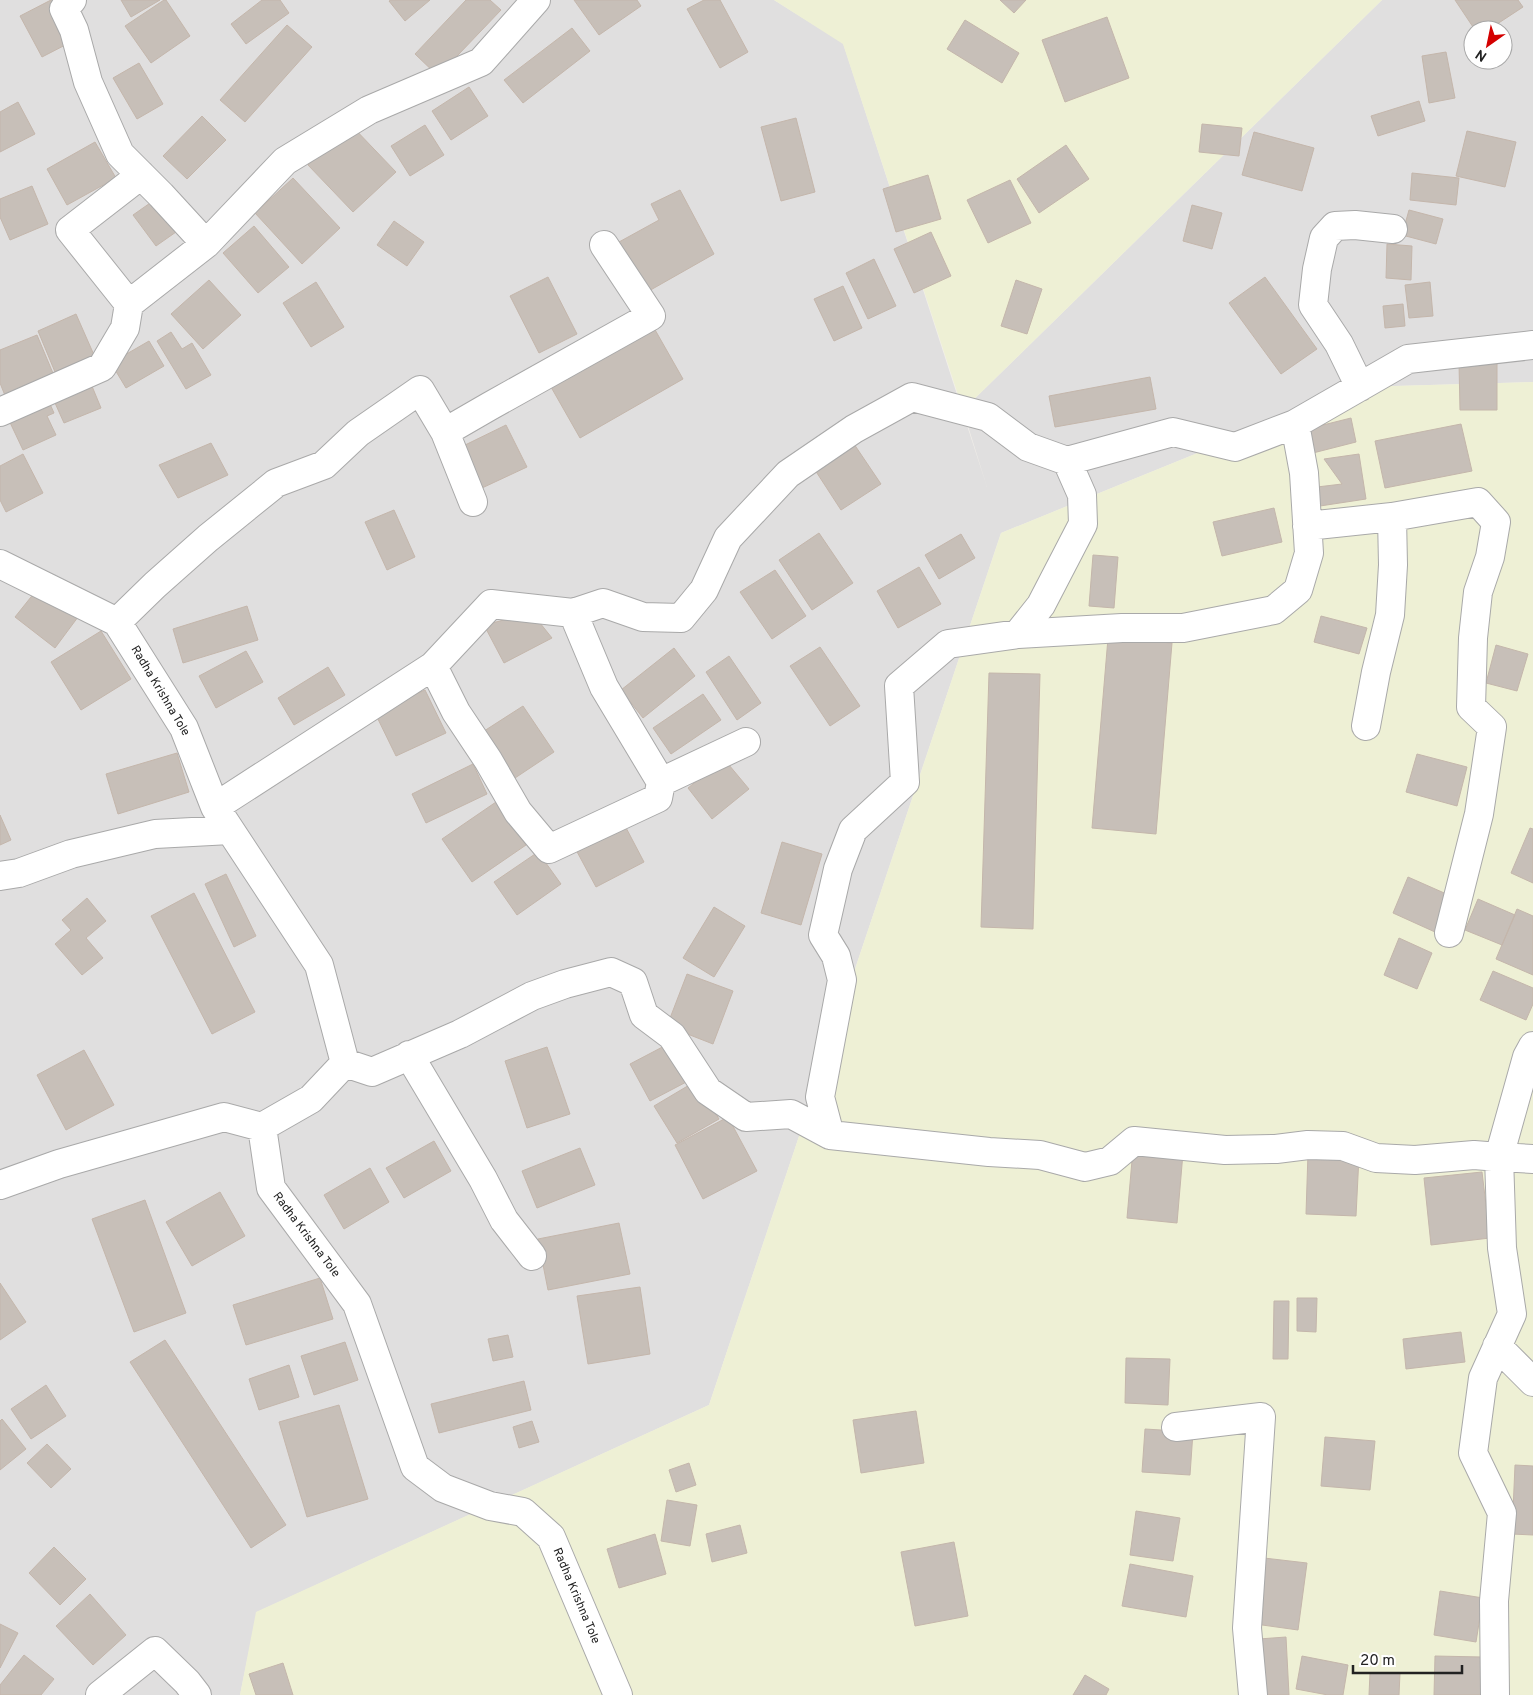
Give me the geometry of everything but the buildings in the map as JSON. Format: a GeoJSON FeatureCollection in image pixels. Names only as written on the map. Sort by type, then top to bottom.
{"type":"FeatureCollection","features":[{"type":"Feature","properties":{"kind":"street"},"geometry":{"type":"LineString","coordinates":[[72,0],[64,9],[74,30],[88,82],[120,154],[206,244]]}},
{"type":"Feature","properties":{"kind":"street"},"geometry":{"type":"LineString","coordinates":[[0,412],[102,367],[126,328],[130,304],[206,244],[285,161],[369,110],[481,62],[536,0]]}},
{"type":"Feature","properties":{"kind":"street"},"geometry":{"type":"LineString","coordinates":[[130,304],[70,230],[141,175]]}},
{"type":"Feature","properties":{"kind":"street"},"geometry":{"type":"LineString","coordinates":[[1360,387],[1339,344],[1313,305],[1316,269],[1324,238],[1335,226],[1355,225],[1393,229]]}},
{"type":"Feature","properties":{"kind":"street"},"geometry":{"type":"LineString","coordinates":[[445,432],[651,316],[604,245]]}},
{"type":"Feature","properties":{"kind":"street"},"geometry":{"type":"LineString","coordinates":[[215,808],[433,666],[491,604],[573,613],[603,603],[643,617],[681,618],[704,590],[728,538],[788,474],[854,428],[912,397],[988,417],[1028,447],[1067,461],[1173,432],[1235,447],[1295,424],[1408,359],[1533,345]]}},
{"type":"Feature","properties":{"kind":"street"},"geometry":{"type":"LineString","coordinates":[[0,564],[117,622],[208,538],[276,483],[324,465],[358,433],[420,390],[445,432],[473,502]]}},
{"type":"Feature","properties":{"kind":"street"},"geometry":{"type":"LineString","coordinates":[[830,1135],[820,1097],[842,980],[836,956],[823,935],[838,869],[853,830],[905,782],[899,686],[948,644],[1018,634],[1122,628],[1183,628],[1274,610],[1298,590],[1309,553],[1304,473],[1295,424]]}},
{"type":"Feature","properties":{"kind":"street"},"geometry":{"type":"LineString","coordinates":[[1018,634],[1041,605],[1083,524],[1082,495],[1067,461]]}},
{"type":"Feature","properties":{"kind":"street"},"geometry":{"type":"LineString","coordinates":[[1307,526],[1392,517],[1478,502],[1496,522],[1490,557],[1478,592],[1473,638],[1471,707],[1492,727],[1479,814],[1449,932]]}},
{"type":"Feature","properties":{"kind":"street"},"geometry":{"type":"LineString","coordinates":[[1366,726],[1376,672],[1390,615],[1393,565],[1392,517]]}},
{"type":"Feature","properties":{"kind":"street"},"geometry":{"type":"LineString","coordinates":[[433,666],[456,712],[488,760],[518,812],[549,849],[658,798],[661,782],[604,687],[573,613]]}},
{"type":"Feature","properties":{"kind":"street","name":"Radha Krishna Tole"},"geometry":{"type":"LineString","coordinates":[[117,622],[184,728],[215,808],[319,965],[346,1063]]}},
{"type":"Feature","properties":{"kind":"street"},"geometry":{"type":"LineString","coordinates":[[661,782],[746,742]]}},
{"type":"Feature","properties":{"kind":"street"},"geometry":{"type":"LineString","coordinates":[[0,876],[19,873],[71,854],[155,834],[230,830]]}},
{"type":"Feature","properties":{"kind":"street"},"geometry":{"type":"LineString","coordinates":[[0,1185],[59,1164],[224,1117],[262,1127],[311,1099],[346,1063],[372,1072],[460,1034],[532,996],[565,984],[611,972],[633,982],[644,1015],[672,1036],[708,1091],[746,1117],[791,1114],[830,1135],[989,1152],[1040,1154],[1085,1167],[1110,1161],[1134,1141],[1225,1150],[1276,1149],[1308,1145],[1343,1146],[1376,1158],[1414,1160],[1474,1155],[1533,1159]]}},
{"type":"Feature","properties":{"kind":"street"},"geometry":{"type":"LineString","coordinates":[[1495,1695],[1494,1601],[1502,1513],[1474,1453],[1483,1378],[1512,1314],[1502,1248],[1499,1157],[1527,1058],[1533,1046]]}},
{"type":"Feature","properties":{"kind":"street"},"geometry":{"type":"LineString","coordinates":[[410,1056],[460,1138],[504,1220],[532,1256]]}},
{"type":"Feature","properties":{"kind":"street","name":"Radha Krishna Tole"},"geometry":{"type":"LineString","coordinates":[[262,1127],[271,1188],[357,1304],[415,1467],[443,1488],[490,1506],[523,1512],[551,1537],[618,1695]]}},
{"type":"Feature","properties":{"kind":"street"},"geometry":{"type":"LineString","coordinates":[[1497,1346],[1533,1382]]}},
{"type":"Feature","properties":{"kind":"street"},"geometry":{"type":"LineString","coordinates":[[1176,1427],[1261,1417],[1247,1628],[1253,1695]]}},
{"type":"Feature","properties":{"kind":"street"},"geometry":{"type":"LineString","coordinates":[[100,1695],[155,1651],[197,1695]]}},
{"type":"Feature","properties":{"kind":"shaded area"},"geometry":{"type":"Polygon","coordinates":[[[0,0],[774,0],[843,43],[987,487],[963,410],[1382,0],[1533,0],[1533,382],[1360,387],[1001,533],[709,1405],[257,1612],[240,1695],[0,1695],[0,0]]]}},
{"type":"Feature","properties":{"kind":"green space"},"geometry":{"type":"Polygon","coordinates":[[[774,0],[1382,0],[963,410],[843,44],[774,0]]]}},
{"type":"Feature","properties":{"kind":"green space"},"geometry":{"type":"Polygon","coordinates":[[[1533,382],[1533,1695],[240,1695],[256,1612],[709,1405],[1001,533],[1360,387],[1533,382]]]}}]}
